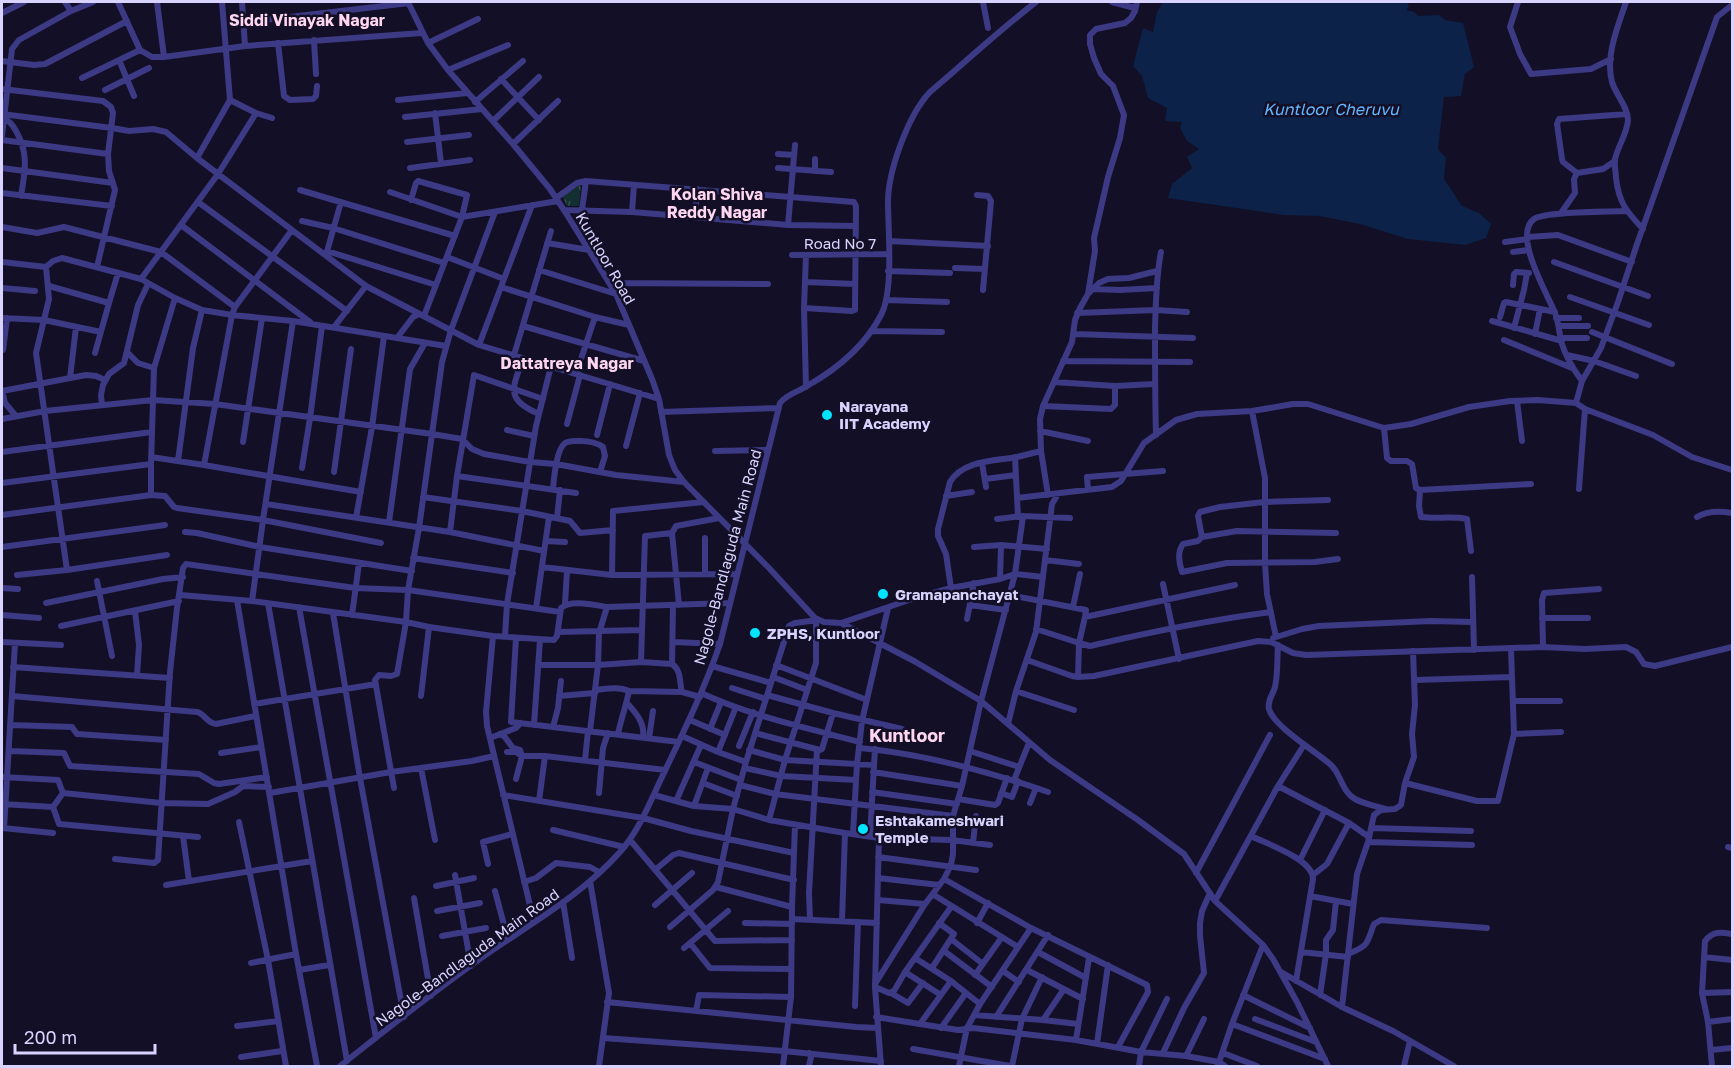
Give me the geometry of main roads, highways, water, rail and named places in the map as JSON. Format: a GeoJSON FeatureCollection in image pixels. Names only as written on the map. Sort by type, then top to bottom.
{"type":"FeatureCollection","features":[{"type":"Feature","properties":{"kind":"water","name":"Kuntloor Cheruvu"},"geometry":{"type":"Polygon","coordinates":[[[1163,2],[1407,2],[1409,7],[1406,10],[1418,16],[1439,15],[1445,20],[1463,23],[1474,67],[1465,74],[1461,96],[1444,97],[1438,149],[1446,158],[1444,179],[1462,206],[1479,213],[1491,224],[1486,238],[1465,245],[1408,239],[1360,224],[1320,216],[1284,215],[1168,198],[1172,184],[1192,168],[1187,157],[1199,149],[1187,141],[1180,128],[1182,122],[1165,121],[1167,108],[1148,98],[1142,76],[1133,66],[1143,28],[1153,32],[1157,12],[1163,2]]]}},
{"type":"Feature","properties":{"kind":"place","name":"Narayana IIT Academy"},"geometry":{"type":"Point","coordinates":[827,415]}},
{"type":"Feature","properties":{"kind":"place","name":"Gramapanchayat"},"geometry":{"type":"Point","coordinates":[883,594]}},
{"type":"Feature","properties":{"kind":"place","name":"ZPHS, Kuntloor"},"geometry":{"type":"Point","coordinates":[755,633]}},
{"type":"Feature","properties":{"kind":"place","name":"Eshtakameshwari Temple"},"geometry":{"type":"Point","coordinates":[863,829]}},
{"type":"Feature","properties":{"kind":"district","name":"Siddi Vinayak Nagar"},"geometry":{"type":"Point","coordinates":[307,20]}},
{"type":"Feature","properties":{"kind":"district","name":"Kolan Shiva Reddy Nagar"},"geometry":{"type":"Point","coordinates":[717,203]}},
{"type":"Feature","properties":{"kind":"district","name":"Dattatreya Nagar"},"geometry":{"type":"Point","coordinates":[567,363]}},
{"type":"Feature","properties":{"kind":"district","name":"Kuntloor"},"geometry":{"type":"Point","coordinates":[907,735]}}]}
